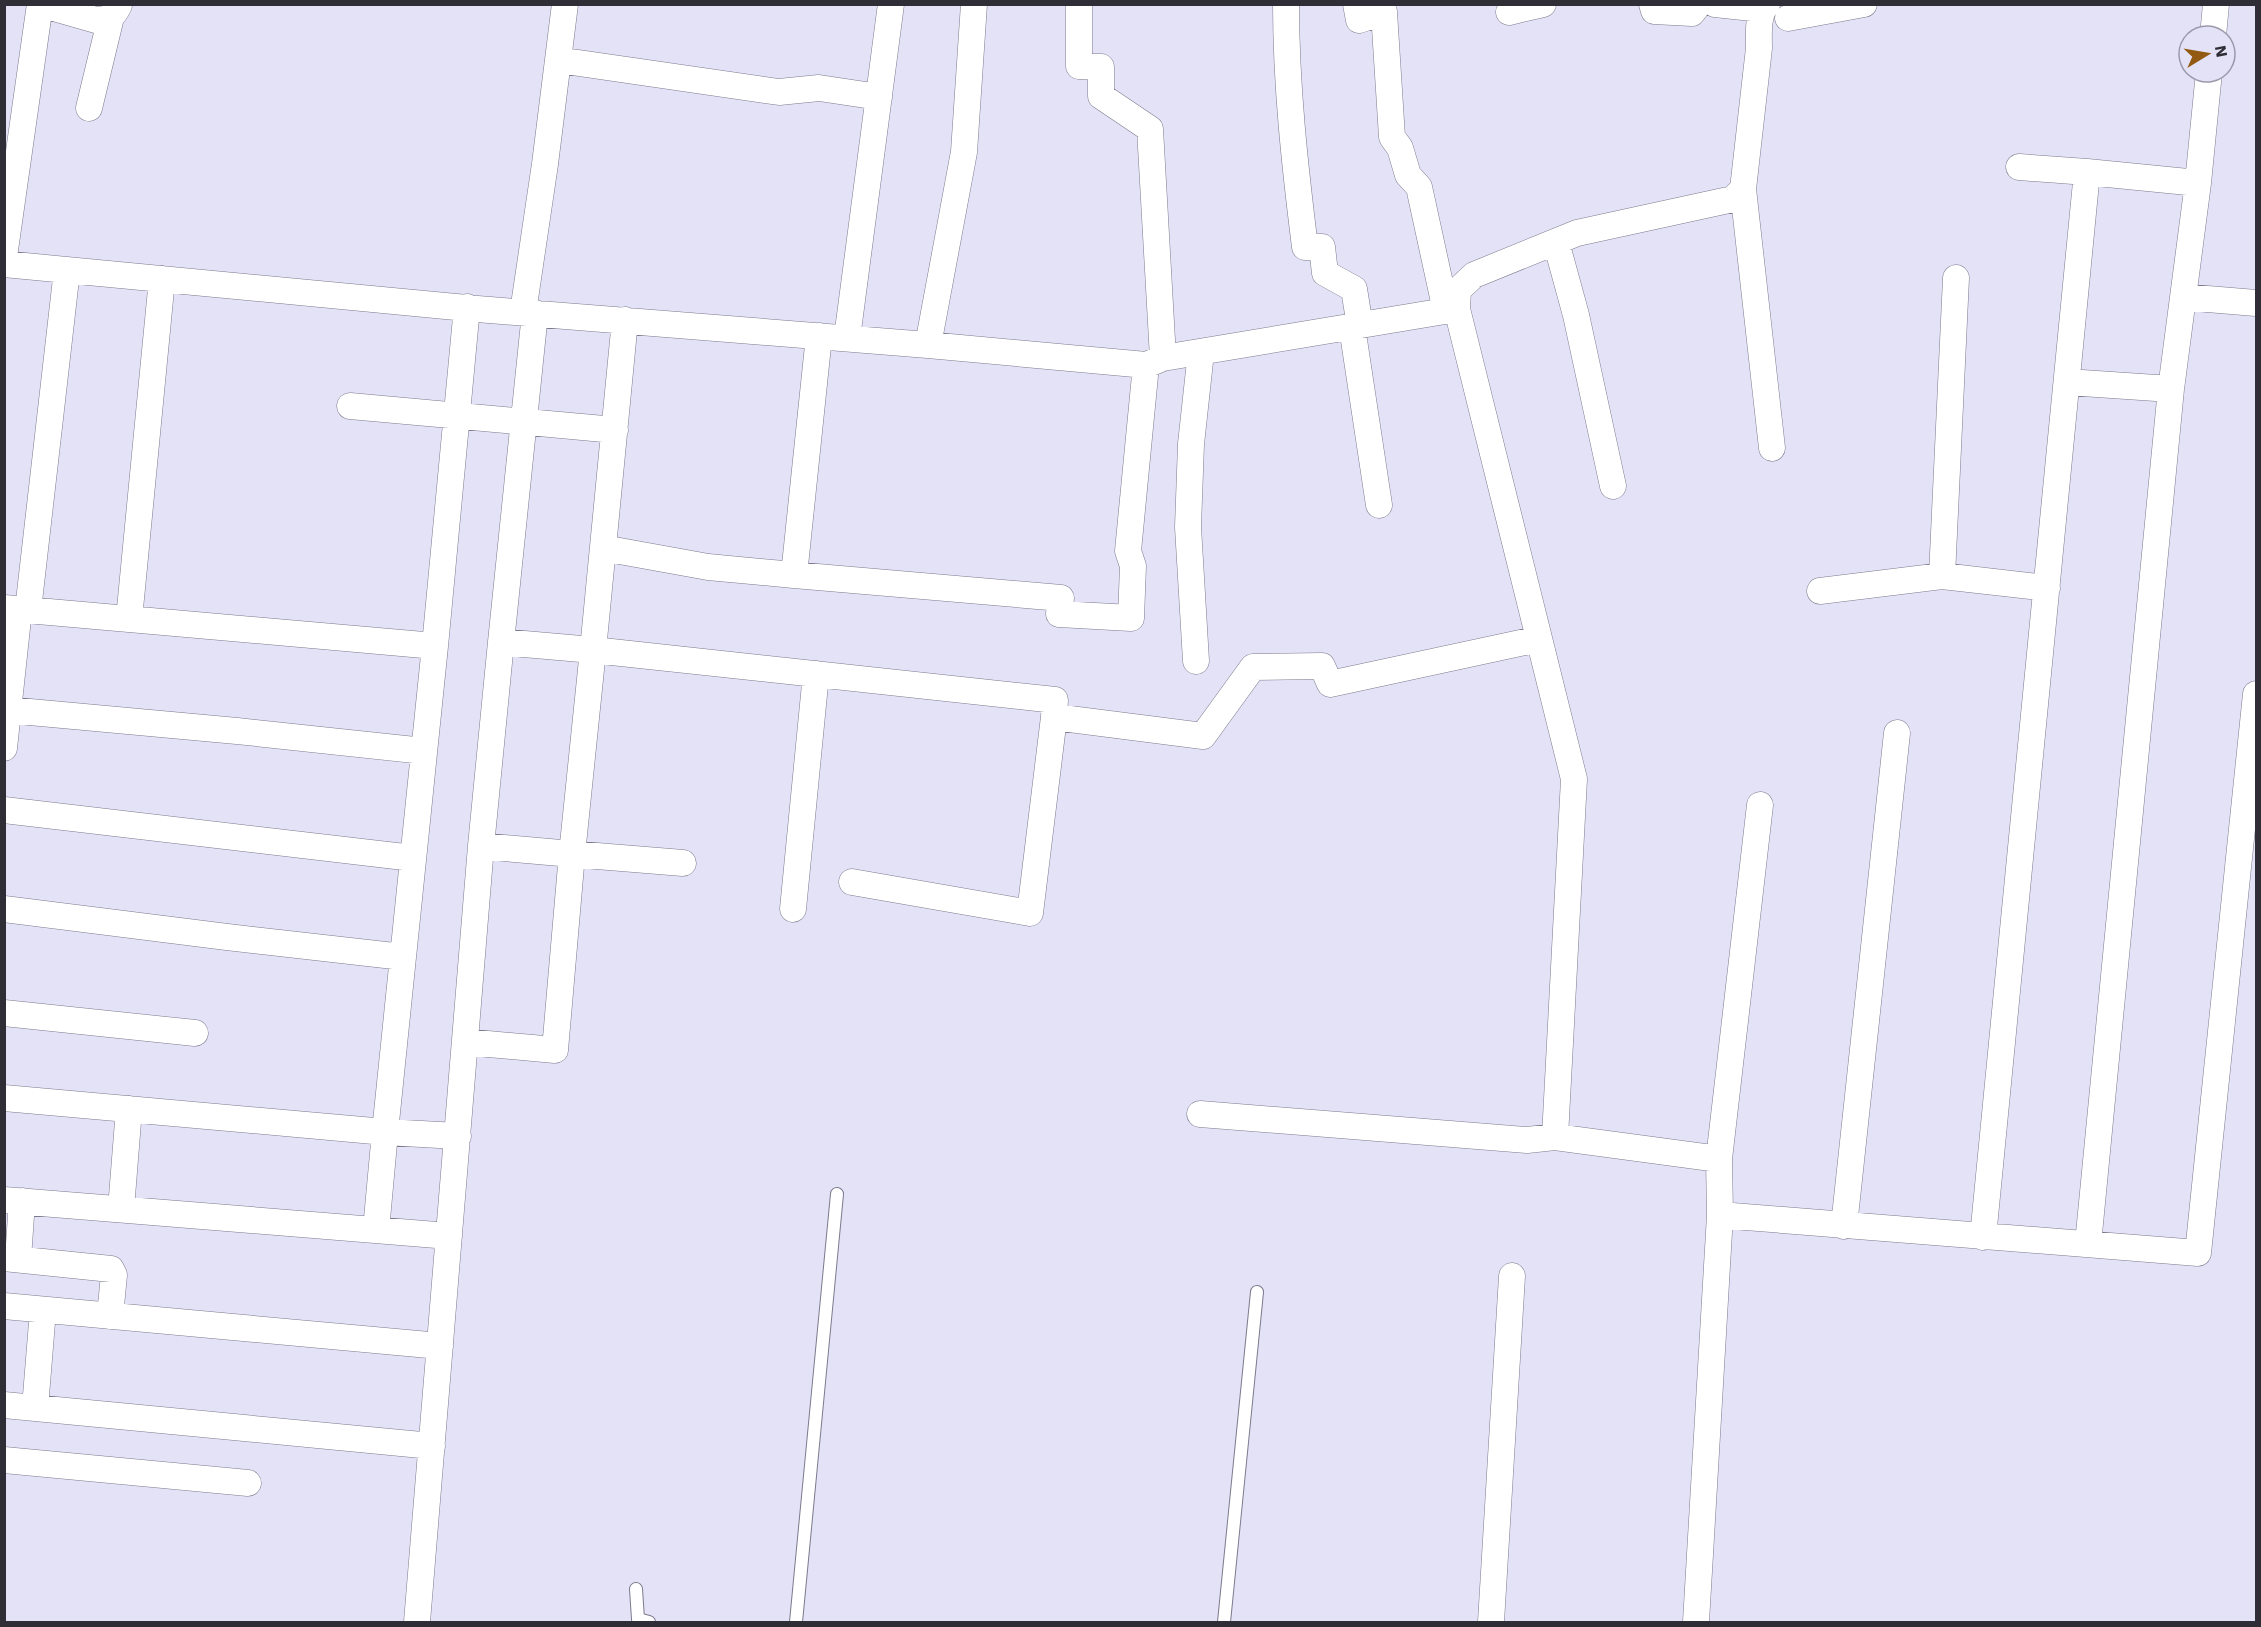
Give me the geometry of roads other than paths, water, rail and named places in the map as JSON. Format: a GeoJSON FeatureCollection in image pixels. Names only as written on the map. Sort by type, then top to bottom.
{"type":"FeatureCollection","features":[{"type":"Feature","properties":{"kind":"street"},"geometry":{"type":"LineString","coordinates":[[4,257],[40,4],[96,20],[115,11]]}},
{"type":"Feature","properties":{"kind":"street"},"geometry":{"type":"LineString","coordinates":[[417,1623],[481,846],[524,421],[529,313],[565,4]]}},
{"type":"Feature","properties":{"kind":"street"},"geometry":{"type":"LineString","coordinates":[[847,338],[891,4]]}},
{"type":"Feature","properties":{"kind":"street"},"geometry":{"type":"LineString","coordinates":[[928,345],[963,152],[974,4]]}},
{"type":"Feature","properties":{"kind":"street"},"geometry":{"type":"LineString","coordinates":[[603,548],[708,567],[1061,598],[1059,614],[1131,618],[1133,566],[1128,551],[1154,361],[1150,129],[1101,96],[1101,67],[1079,66],[1079,4]]}},
{"type":"Feature","properties":{"kind":"street"},"geometry":{"type":"LineString","coordinates":[[1286,4],[1286,51],[1294,162],[1305,247],[1322,247],[1325,273],[1354,289],[1356,326],[1379,505]]}},
{"type":"Feature","properties":{"kind":"street"},"geometry":{"type":"LineString","coordinates":[[1356,4],[1359,20],[1384,12],[1392,137],[1400,147],[1408,175],[1419,187],[1574,779],[1555,1137]]}},
{"type":"Feature","properties":{"kind":"street"},"geometry":{"type":"LineString","coordinates":[[1509,12],[1542,4]]}},
{"type":"Feature","properties":{"kind":"street"},"geometry":{"type":"LineString","coordinates":[[1652,4],[1654,11],[1692,13],[1699,4]]}},
{"type":"Feature","properties":{"kind":"street"},"geometry":{"type":"LineString","coordinates":[[1715,4],[1764,7],[1743,189],[1772,448]]}},
{"type":"Feature","properties":{"kind":"street"},"geometry":{"type":"LineString","coordinates":[[1788,18],[1864,4]]}},
{"type":"Feature","properties":{"kind":"street"},"geometry":{"type":"LineString","coordinates":[[2214,24],[2216,4]]}},
{"type":"Feature","properties":{"kind":"street"},"geometry":{"type":"LineString","coordinates":[[89,108],[115,11]]}},
{"type":"Feature","properties":{"kind":"street"},"geometry":{"type":"LineString","coordinates":[[558,60],[779,92],[819,88],[879,97]]}},
{"type":"Feature","properties":{"kind":"street"},"geometry":{"type":"LineString","coordinates":[[2088,1245],[2172,389],[2198,183],[2208,84]]}},
{"type":"Feature","properties":{"kind":"street"},"geometry":{"type":"LineString","coordinates":[[2019,167],[2198,183]]}},
{"type":"Feature","properties":{"kind":"street"},"geometry":{"type":"LineString","coordinates":[[1983,1237],[2087,172]]}},
{"type":"Feature","properties":{"kind":"street"},"geometry":{"type":"LineString","coordinates":[[1452,310],[1458,290],[1474,275],[1577,233],[1733,199],[1743,189]]}},
{"type":"Feature","properties":{"kind":"street"},"geometry":{"type":"LineString","coordinates":[[1556,242],[1576,315],[1613,486]]}},
{"type":"Feature","properties":{"kind":"street"},"geometry":{"type":"LineString","coordinates":[[4,264],[467,308],[1154,361],[1452,310]]}},
{"type":"Feature","properties":{"kind":"street"},"geometry":{"type":"LineString","coordinates":[[4,748],[17,609],[67,270]]}},
{"type":"Feature","properties":{"kind":"street"},"geometry":{"type":"LineString","coordinates":[[1942,576],[1956,278]]}},
{"type":"Feature","properties":{"kind":"street"},"geometry":{"type":"LineString","coordinates":[[129,619],[162,279]]}},
{"type":"Feature","properties":{"kind":"street"},"geometry":{"type":"LineString","coordinates":[[2183,297],[2256,303]]}},
{"type":"Feature","properties":{"kind":"street"},"geometry":{"type":"LineString","coordinates":[[376,1230],[467,308]]}},
{"type":"Feature","properties":{"kind":"street"},"geometry":{"type":"LineString","coordinates":[[466,1042],[555,1050],[625,320]]}},
{"type":"Feature","properties":{"kind":"street"},"geometry":{"type":"LineString","coordinates":[[794,575],[819,336]]}},
{"type":"Feature","properties":{"kind":"street"},"geometry":{"type":"LineString","coordinates":[[1197,661],[1188,527],[1191,444],[1200,352]]}},
{"type":"Feature","properties":{"kind":"street"},"geometry":{"type":"LineString","coordinates":[[2067,382],[2172,389]]}},
{"type":"Feature","properties":{"kind":"street"},"geometry":{"type":"LineString","coordinates":[[350,406],[615,430]]}},
{"type":"Feature","properties":{"kind":"street"},"geometry":{"type":"LineString","coordinates":[[1820,591],[1942,576],[2047,588]]}},
{"type":"Feature","properties":{"kind":"street"},"geometry":{"type":"LineString","coordinates":[[17,609],[435,646]]}},
{"type":"Feature","properties":{"kind":"street"},"geometry":{"type":"LineString","coordinates":[[1054,717],[1203,736],[1253,667],[1322,666],[1330,684],[1539,639]]}},
{"type":"Feature","properties":{"kind":"street"},"geometry":{"type":"LineString","coordinates":[[501,642],[1054,700],[1054,717],[1030,913],[852,882]]}},
{"type":"Feature","properties":{"kind":"street"},"geometry":{"type":"LineString","coordinates":[[793,909],[816,674]]}},
{"type":"Feature","properties":{"kind":"street"},"geometry":{"type":"LineString","coordinates":[[1720,1215],[2198,1253],[2256,694]]}},
{"type":"Feature","properties":{"kind":"street"},"geometry":{"type":"LineString","coordinates":[[8,710],[237,730],[424,751]]}},
{"type":"Feature","properties":{"kind":"street"},"geometry":{"type":"LineString","coordinates":[[1844,1226],[1897,733]]}},
{"type":"Feature","properties":{"kind":"street"},"geometry":{"type":"LineString","coordinates":[[1696,1623],[1720,1215],[1719,1159],[1760,805]]}},
{"type":"Feature","properties":{"kind":"street"},"geometry":{"type":"LineString","coordinates":[[4,810],[413,858]]}},
{"type":"Feature","properties":{"kind":"street"},"geometry":{"type":"LineString","coordinates":[[481,846],[683,863]]}},
{"type":"Feature","properties":{"kind":"street"},"geometry":{"type":"LineString","coordinates":[[4,909],[403,957]]}},
{"type":"Feature","properties":{"kind":"street"},"geometry":{"type":"LineString","coordinates":[[4,1013],[195,1033]]}},
{"type":"Feature","properties":{"kind":"street"},"geometry":{"type":"LineString","coordinates":[[4,1098],[385,1132],[458,1136]]}},
{"type":"Feature","properties":{"kind":"street"},"geometry":{"type":"LineString","coordinates":[[121,1209],[129,1109]]}},
{"type":"Feature","properties":{"kind":"street"},"geometry":{"type":"LineString","coordinates":[[1200,1114],[1527,1140],[1555,1137],[1719,1159]]}},
{"type":"Feature","properties":{"kind":"street"},"geometry":{"type":"LineString","coordinates":[[110,1316],[114,1275],[111,1269],[11,1259],[13,1201],[449,1236]]}},
{"type":"Feature","properties":{"kind":"street"},"geometry":{"type":"LineString","coordinates":[[1491,1623],[1512,1276]]}},
{"type":"Feature","properties":{"kind":"street"},"geometry":{"type":"LineString","coordinates":[[4,1306],[440,1346]]}},
{"type":"Feature","properties":{"kind":"street"},"geometry":{"type":"LineString","coordinates":[[35,1408],[43,1310]]}},
{"type":"Feature","properties":{"kind":"street"},"geometry":{"type":"LineString","coordinates":[[4,1405],[432,1446]]}},
{"type":"Feature","properties":{"kind":"street"},"geometry":{"type":"LineString","coordinates":[[4,1460],[248,1483]]}},
{"type":"Feature","properties":{"kind":"lane"},"geometry":{"type":"LineString","coordinates":[[796,1623],[837,1194]]}},
{"type":"Feature","properties":{"kind":"lane"},"geometry":{"type":"LineString","coordinates":[[1224,1623],[1257,1292]]}},
{"type":"Feature","properties":{"kind":"lane"},"geometry":{"type":"LineString","coordinates":[[636,1589],[638,1619],[648,1623]]}}]}
